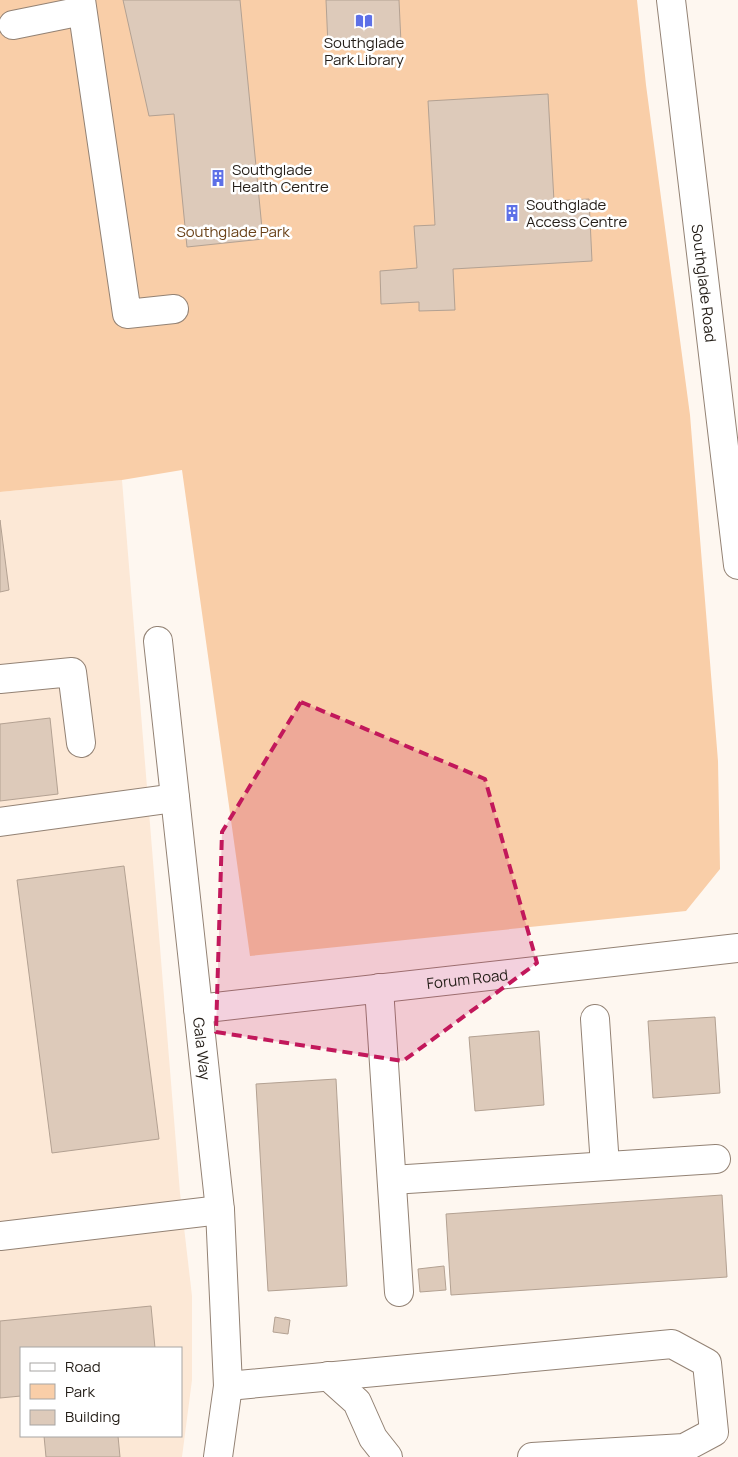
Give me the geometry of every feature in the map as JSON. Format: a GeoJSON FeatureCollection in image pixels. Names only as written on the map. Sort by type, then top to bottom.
{"type":"FeatureCollection","features":[{"type":"Feature","properties":{"kind":"street","name":"Southglade Road"},"geometry":{"type":"LineString","coordinates":[[670,0],[738,565]]}},
{"type":"Feature","properties":{"kind":"street"},"geometry":{"type":"LineString","coordinates":[[12,25],[82,5],[127,314],[174,309]]}},
{"type":"Feature","properties":{"kind":"street","name":"Gala Way"},"geometry":{"type":"LineString","coordinates":[[158,642],[220,1210],[228,1386],[218,1457]]}},
{"type":"Feature","properties":{"kind":"street"},"geometry":{"type":"LineString","coordinates":[[0,679],[72,672],[81,743]]}},
{"type":"Feature","properties":{"kind":"street"},"geometry":{"type":"LineString","coordinates":[[0,822],[175,798]]}},
{"type":"Feature","properties":{"kind":"street","name":"Forum Road"},"geometry":{"type":"LineString","coordinates":[[198,1009],[738,948]]}},
{"type":"Feature","properties":{"kind":"street"},"geometry":{"type":"LineString","coordinates":[[379,988],[398,1292]]}},
{"type":"Feature","properties":{"kind":"street"},"geometry":{"type":"LineString","coordinates":[[595,1019],[605,1166]]}},
{"type":"Feature","properties":{"kind":"street"},"geometry":{"type":"LineString","coordinates":[[392,1180],[716,1159]]}},
{"type":"Feature","properties":{"kind":"street"},"geometry":{"type":"LineString","coordinates":[[0,1236],[220,1210]]}},
{"type":"Feature","properties":{"kind":"street"},"geometry":{"type":"LineString","coordinates":[[228,1386],[672,1344],[707,1362],[714,1432],[684,1448],[532,1457]]}},
{"type":"Feature","properties":{"kind":"street"},"geometry":{"type":"LineString","coordinates":[[328,1376],[356,1402],[377,1451]]}},
{"type":"Feature","properties":{"kind":"highlighted area"},"geometry":{"type":"Polygon","coordinates":[[[301,702],[485,779],[537,963],[403,1061],[216,1032],[222,832],[301,702]]]}},
{"type":"Feature","properties":{"kind":"shaded area"},"geometry":{"type":"Polygon","coordinates":[[[122,480],[180,1193],[192,1296],[192,1380],[182,1457],[0,1457],[0,492],[122,480]]]}},
{"type":"Feature","properties":{"kind":"green space","name":"Southglade Park"},"geometry":{"type":"Polygon","coordinates":[[[0,0],[637,0],[646,85],[690,415],[718,761],[720,869],[686,911],[250,956],[182,470],[122,480],[0,492],[0,0]]]}},
{"type":"Feature","properties":{"kind":"building","name":"Southglade Health Centre"},"geometry":{"type":"Polygon","coordinates":[[[123,0],[240,0],[263,239],[187,247],[174,114],[149,116],[123,0]]]}},
{"type":"Feature","properties":{"kind":"building","name":"Southglade Park Library"},"geometry":{"type":"Polygon","coordinates":[[[326,0],[399,0],[401,43],[328,46],[326,0]]]}},
{"type":"Feature","properties":{"kind":"building","name":"Southglade Access Centre"},"geometry":{"type":"Polygon","coordinates":[[[548,94],[554,201],[589,199],[592,261],[453,269],[455,310],[419,311],[419,302],[381,304],[380,271],[417,268],[414,226],[435,225],[428,101],[548,94]]]}},
{"type":"Feature","properties":{"kind":"building"},"geometry":{"type":"Polygon","coordinates":[[[0,520],[9,590],[0,592],[0,520]]]}},
{"type":"Feature","properties":{"kind":"building"},"geometry":{"type":"Polygon","coordinates":[[[50,718],[58,794],[0,801],[0,724],[50,718]]]}},
{"type":"Feature","properties":{"kind":"building"},"geometry":{"type":"Polygon","coordinates":[[[124,866],[159,1139],[52,1153],[17,880],[124,866]]]}},
{"type":"Feature","properties":{"kind":"building"},"geometry":{"type":"Polygon","coordinates":[[[715,1017],[720,1093],[653,1098],[648,1021],[715,1017]]]}},
{"type":"Feature","properties":{"kind":"building"},"geometry":{"type":"Polygon","coordinates":[[[539,1031],[544,1105],[475,1111],[469,1037],[539,1031]]]}},
{"type":"Feature","properties":{"kind":"building"},"geometry":{"type":"Polygon","coordinates":[[[336,1079],[347,1286],[268,1291],[256,1084],[336,1079]]]}},
{"type":"Feature","properties":{"kind":"building"},"geometry":{"type":"Polygon","coordinates":[[[722,1195],[727,1277],[451,1295],[446,1214],[722,1195]]]}},
{"type":"Feature","properties":{"kind":"building"},"geometry":{"type":"Polygon","coordinates":[[[444,1266],[446,1290],[420,1292],[418,1269],[444,1266]]]}},
{"type":"Feature","properties":{"kind":"building"},"geometry":{"type":"Polygon","coordinates":[[[151,1306],[155,1347],[20,1347],[20,1396],[0,1398],[0,1321],[151,1306]]]}},
{"type":"Feature","properties":{"kind":"building"},"geometry":{"type":"Polygon","coordinates":[[[275,1317],[290,1320],[288,1334],[273,1332],[275,1317]]]}},
{"type":"Feature","properties":{"kind":"building"},"geometry":{"type":"Polygon","coordinates":[[[44,1437],[118,1437],[120,1457],[46,1457],[44,1437]]]}},
{"type":"Feature","properties":{"kind":"place","name":"Southglade Park Library"},"geometry":{"type":"Point","coordinates":[364,21]}},
{"type":"Feature","properties":{"kind":"place","name":"Southglade Health Centre"},"geometry":{"type":"Point","coordinates":[218,178]}},
{"type":"Feature","properties":{"kind":"place","name":"Southglade Access Centre"},"geometry":{"type":"Point","coordinates":[512,213]}}]}
